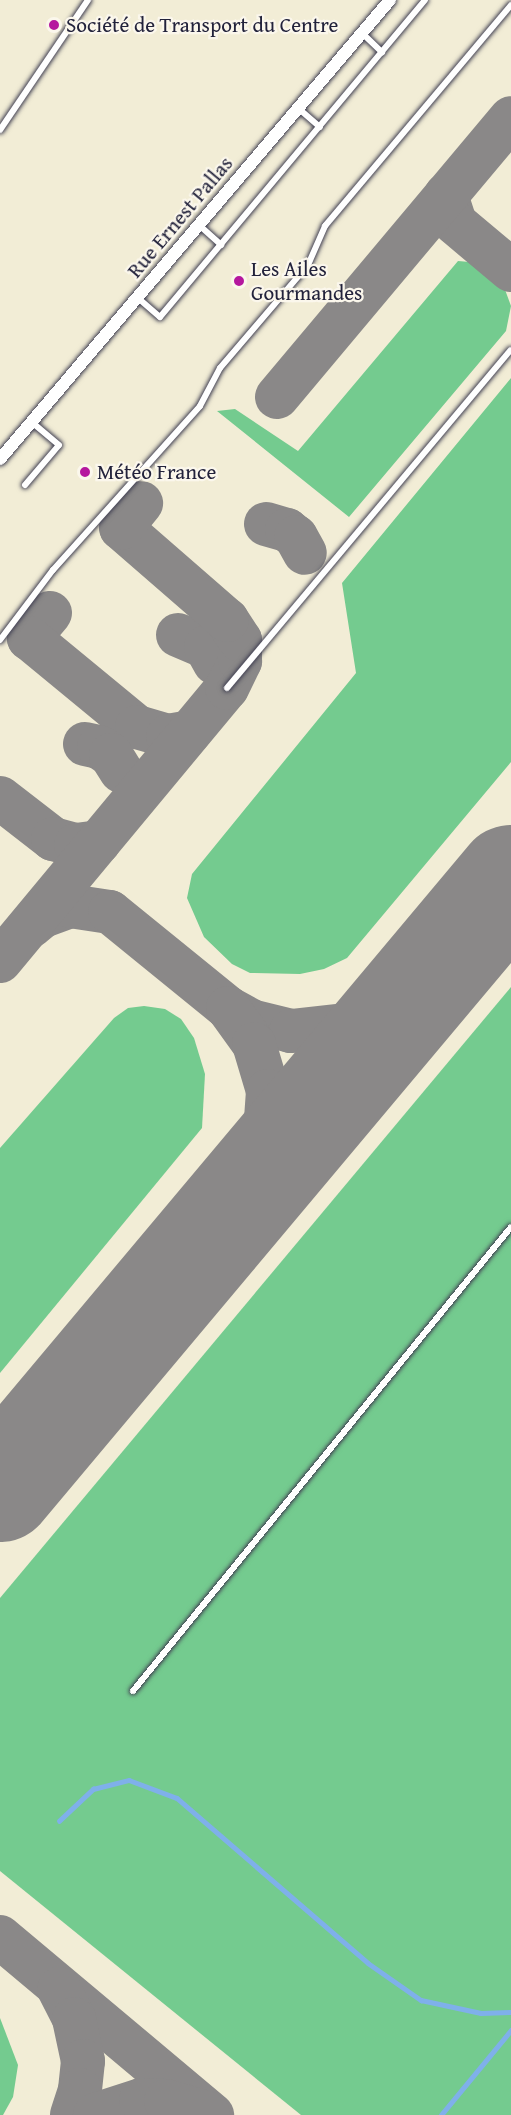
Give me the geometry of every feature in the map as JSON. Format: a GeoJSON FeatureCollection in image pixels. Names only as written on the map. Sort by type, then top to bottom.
{"type":"FeatureCollection","features":[{"type":"Feature","properties":{"kind":"street","name":"Rue Ernest Pallas"},"geometry":{"type":"LineString","coordinates":[[0,459],[33,423],[390,0]]}},
{"type":"Feature","properties":{"kind":"lane"},"geometry":{"type":"LineString","coordinates":[[0,130],[88,0]]}},
{"type":"Feature","properties":{"kind":"lane"},"geometry":{"type":"LineString","coordinates":[[138,298],[160,317],[425,0]]}},
{"type":"Feature","properties":{"kind":"lane"},"geometry":{"type":"LineString","coordinates":[[0,640],[53,570],[200,406],[220,368],[308,265],[325,226],[511,5]]}},
{"type":"Feature","properties":{"kind":"lane"},"geometry":{"type":"LineString","coordinates":[[362,33],[382,52]]}},
{"type":"Feature","properties":{"kind":"lane"},"geometry":{"type":"LineString","coordinates":[[298,108],[320,127]]}},
{"type":"Feature","properties":{"kind":"lane"},"geometry":{"type":"LineString","coordinates":[[199,225],[221,245]]}},
{"type":"Feature","properties":{"kind":"lane"},"geometry":{"type":"LineString","coordinates":[[227,688],[511,350]]}},
{"type":"Feature","properties":{"kind":"lane"},"geometry":{"type":"LineString","coordinates":[[26,485],[59,446],[33,423]]}},
{"type":"Feature","properties":{"kind":"lane"},"geometry":{"type":"LineString","coordinates":[[133,1692],[511,1227]]}},
{"type":"Feature","properties":{"kind":"green space"},"geometry":{"type":"Polygon","coordinates":[[[458,261],[481,263],[500,276],[511,306],[506,331],[349,517],[217,411],[235,409],[298,451],[458,261]]]}},
{"type":"Feature","properties":{"kind":"green space"},"geometry":{"type":"Polygon","coordinates":[[[511,378],[511,762],[347,958],[324,969],[300,974],[250,973],[232,964],[204,937],[187,898],[192,874],[356,673],[342,583],[511,378]]]}},
{"type":"Feature","properties":{"kind":"green space"},"geometry":{"type":"Polygon","coordinates":[[[511,987],[511,2115],[301,2115],[0,1871],[0,1598],[511,987]]]}},
{"type":"Feature","properties":{"kind":"green space"},"geometry":{"type":"Polygon","coordinates":[[[144,1006],[165,1009],[181,1019],[194,1038],[205,1074],[202,1128],[0,1373],[0,1148],[114,1018],[128,1008],[144,1006]]]}},
{"type":"Feature","properties":{"kind":"green space"},"geometry":{"type":"Polygon","coordinates":[[[0,2018],[18,2065],[13,2097],[3,2115],[0,2115],[0,2018]]]}},
{"type":"Feature","properties":{"kind":"waterway"},"geometry":{"type":"LineString","coordinates":[[59,1821],[93,1789],[129,1780],[177,1798],[368,1963],[421,2000],[481,2013],[511,2012]]}},
{"type":"Feature","properties":{"kind":"waterway"},"geometry":{"type":"LineString","coordinates":[[441,2115],[511,2030]]}},
{"type":"Feature","properties":{"kind":"taxiway"},"geometry":{"type":"LineString","coordinates":[[277,397],[511,118]]}},
{"type":"Feature","properties":{"kind":"taxiway"},"geometry":{"type":"LineString","coordinates":[[446,195],[455,223],[511,270]]}},
{"type":"Feature","properties":{"kind":"taxiway"},"geometry":{"type":"LineString","coordinates":[[0,961],[227,688],[240,661],[240,640],[227,620],[121,528],[141,503]]}},
{"type":"Feature","properties":{"kind":"taxiway"},"geometry":{"type":"LineString","coordinates":[[266,524],[287,530],[296,537],[305,553]]}},
{"type":"Feature","properties":{"kind":"taxiway"},"geometry":{"type":"LineString","coordinates":[[50,613],[29,638],[137,727],[168,736],[190,732]]}},
{"type":"Feature","properties":{"kind":"taxiway"},"geometry":{"type":"LineString","coordinates":[[178,635],[206,647],[215,663]]}},
{"type":"Feature","properties":{"kind":"taxiway"},"geometry":{"type":"LineString","coordinates":[[85,744],[99,747],[111,755],[121,771]]}},
{"type":"Feature","properties":{"kind":"taxiway"},"geometry":{"type":"LineString","coordinates":[[0,798],[53,839],[76,845],[99,842]]}},
{"type":"Feature","properties":{"kind":"taxiway"},"geometry":{"type":"LineString","coordinates":[[31,926],[43,916],[70,906],[110,912],[228,1008],[251,1021],[291,1031],[354,1024],[393,1007],[426,981]]}},
{"type":"Feature","properties":{"kind":"taxiway"},"geometry":{"type":"LineString","coordinates":[[228,1008],[254,1044],[268,1091],[264,1147],[242,1196]]}},
{"type":"Feature","properties":{"kind":"taxiway"},"geometry":{"type":"LineString","coordinates":[[0,1469],[28,1454]]}},
{"type":"Feature","properties":{"kind":"taxiway"},"geometry":{"type":"LineString","coordinates":[[0,1937],[212,2115]]}},
{"type":"Feature","properties":{"kind":"taxiway"},"geometry":{"type":"LineString","coordinates":[[59,1989],[74,2019],[83,2061],[80,2090],[72,2115]]}},
{"type":"Feature","properties":{"kind":"taxiway"},"geometry":{"type":"LineString","coordinates":[[95,2115],[141,2100],[166,2101],[207,2113]]}},
{"type":"Feature","properties":{"kind":"runway"},"geometry":{"type":"LineString","coordinates":[[0,1488],[511,879]]}},
{"type":"Feature","properties":{"kind":"place","name":"Société de Transport du Centre"},"geometry":{"type":"Point","coordinates":[54,25]}},
{"type":"Feature","properties":{"kind":"place","name":"Les Ailes Gourmandes"},"geometry":{"type":"Point","coordinates":[239,281]}},
{"type":"Feature","properties":{"kind":"place","name":"Météo France"},"geometry":{"type":"Point","coordinates":[85,472]}}]}
